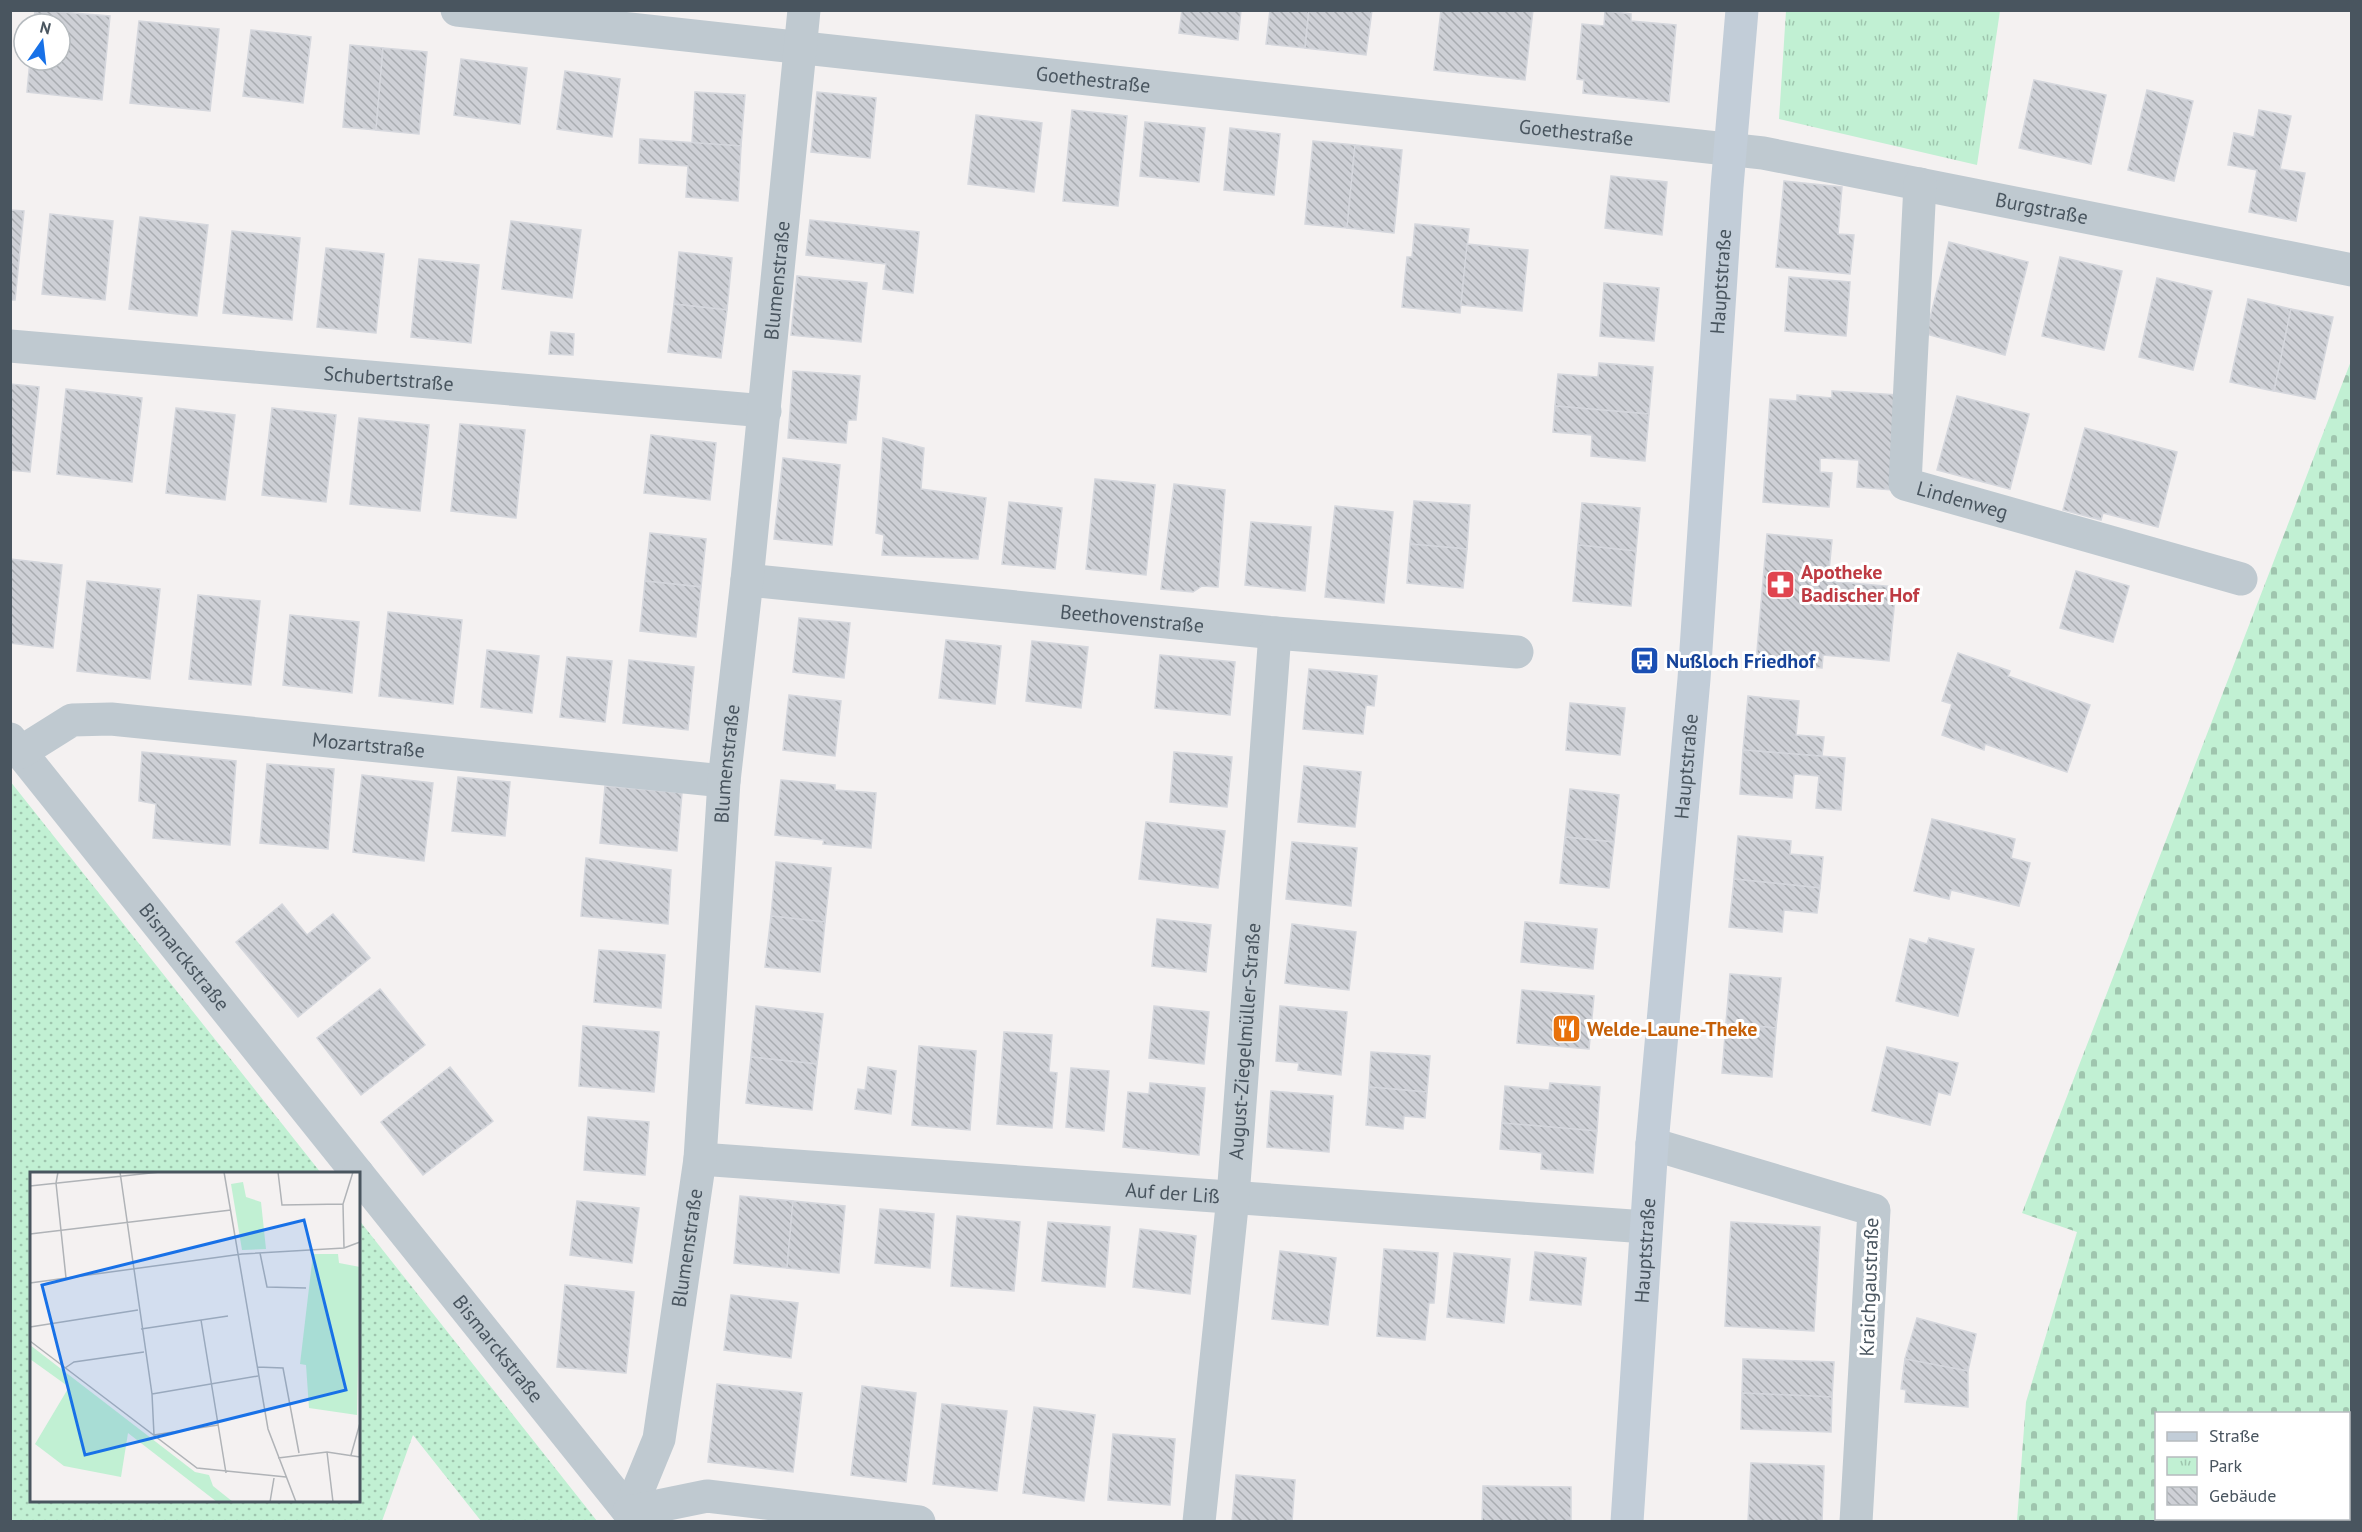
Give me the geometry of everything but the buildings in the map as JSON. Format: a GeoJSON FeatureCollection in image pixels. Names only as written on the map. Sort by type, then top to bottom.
{"type":"FeatureCollection","features":[{"type":"Feature","properties":{"kind":"main road","name":"Hauptstraße"},"geometry":{"type":"LineString","coordinates":[[1627,1521],[1652,1144],[1694,679],[1742,10]]}},
{"type":"Feature","properties":{"kind":"street","name":"Goethestraße"},"geometry":{"type":"LineString","coordinates":[[457,10],[1731,150]]}},
{"type":"Feature","properties":{"kind":"street","name":"Blumenstraße"},"geometry":{"type":"LineString","coordinates":[[633,1517],[659,1439],[700,1160],[724,782],[765,411],[804,10]]}},
{"type":"Feature","properties":{"kind":"street","name":"Burgstraße"},"geometry":{"type":"LineString","coordinates":[[1731,150],[1762,153],[2352,270]]}},
{"type":"Feature","properties":{"kind":"street","name":"Lindenweg"},"geometry":{"type":"LineString","coordinates":[[1920,184],[1905,484],[2241,579]]}},
{"type":"Feature","properties":{"kind":"street","name":"Schubertstraße"},"geometry":{"type":"LineString","coordinates":[[10,346],[765,411]]}},
{"type":"Feature","properties":{"kind":"street","name":"Beethovenstraße"},"geometry":{"type":"LineString","coordinates":[[747,580],[1275,633],[1517,652]]}},
{"type":"Feature","properties":{"kind":"street","name":"August-Ziegelmüller-Straße"},"geometry":{"type":"LineString","coordinates":[[1199,1521],[1233,1197],[1275,633]]}},
{"type":"Feature","properties":{"kind":"street","name":"Mozartstraße"},"geometry":{"type":"LineString","coordinates":[[16,745],[72,720],[111,719],[724,782]]}},
{"type":"Feature","properties":{"kind":"street","name":"Bismarckstraße"},"geometry":{"type":"LineString","coordinates":[[16,745],[356,1172]]}},
{"type":"Feature","properties":{"kind":"street","name":"Kraichgaustraße"},"geometry":{"type":"LineString","coordinates":[[1652,1144],[1874,1209],[1856,1521]]}},
{"type":"Feature","properties":{"kind":"street","name":"Auf der Liß"},"geometry":{"type":"LineString","coordinates":[[700,1160],[1646,1227]]}},
{"type":"Feature","properties":{"kind":"street","name":"Bismarckstraße"},"geometry":{"type":"LineString","coordinates":[[360,1176],[633,1517]]}},
{"type":"Feature","properties":{"kind":"street"},"geometry":{"type":"LineString","coordinates":[[633,1517],[707,1496],[919,1521]]}},
{"type":"Feature","properties":{"kind":"green space"},"geometry":{"type":"Polygon","coordinates":[[[1786,11],[2000,11],[1977,165],[1779,119],[1786,11]]]}},
{"type":"Feature","properties":{"kind":"green space"},"geometry":{"type":"Polygon","coordinates":[[[2351,361],[2351,1521],[2017,1521],[2026,1402],[2077,1232],[2022,1213],[2351,361]]]}},
{"type":"Feature","properties":{"kind":"green space"},"geometry":{"type":"Polygon","coordinates":[[[10,781],[320,1172],[30,1172],[30,1502],[360,1502],[360,1221],[597,1521],[481,1521],[413,1435],[382,1521],[11,1521],[10,781]]]}},
{"type":"Feature","properties":{"kind":"place","name":"Apotheke Badischer Hof"},"geometry":{"type":"Point","coordinates":[1780,584]}},
{"type":"Feature","properties":{"kind":"place","name":"Nußloch Friedhof"},"geometry":{"type":"Point","coordinates":[1645,661]}},
{"type":"Feature","properties":{"kind":"place","name":"Welde-Laune-Theke"},"geometry":{"type":"Point","coordinates":[1566,1029]}}]}
